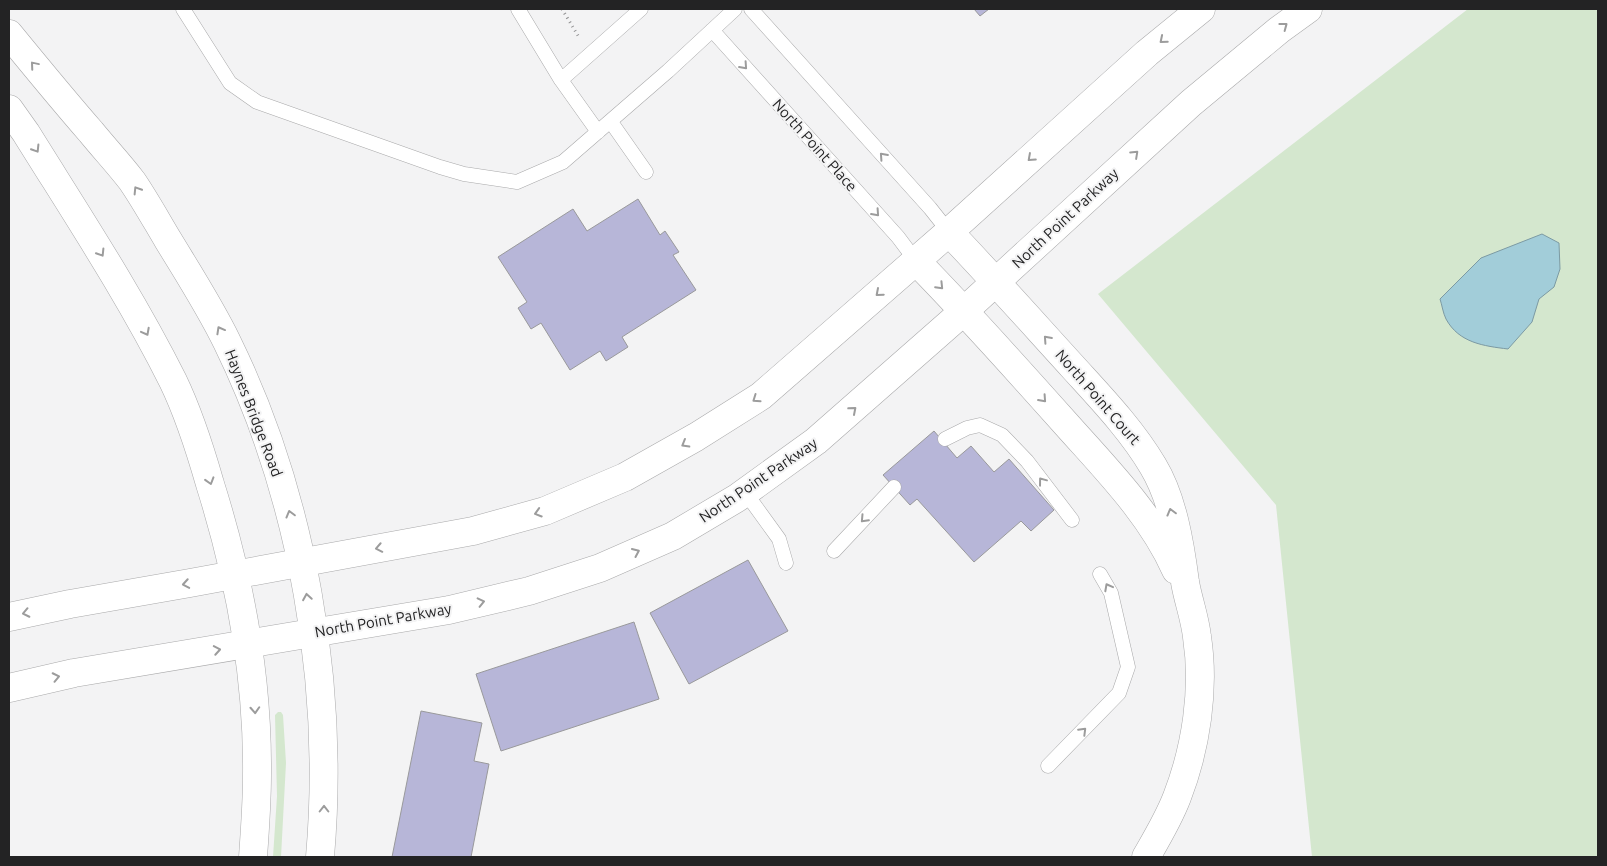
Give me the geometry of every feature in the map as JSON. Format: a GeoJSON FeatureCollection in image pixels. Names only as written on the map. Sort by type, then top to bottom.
{"type":"FeatureCollection","features":[{"type":"Feature","properties":{"kind":"street"},"geometry":{"type":"LineString","coordinates":[[9,616],[473,531],[545,511],[625,477],[696,438],[761,396],[949,232],[1147,53],[1201,9]]}},
{"type":"Feature","properties":{"kind":"street","name":"North Point Parkway"},"geometry":{"type":"LineString","coordinates":[[9,688],[74,673],[449,610],[529,591],[600,568],[673,536],[745,492],[816,442],[996,282],[1191,102],[1279,30],[1308,9]]}},
{"type":"Feature","properties":{"kind":"street","name":"Haynes Bridge Road"},"geometry":{"type":"LineString","coordinates":[[9,34],[131,181],[200,293],[227,342],[272,452],[301,562],[320,674],[324,816],[320,857]]}},
{"type":"Feature","properties":{"kind":"street"},"geometry":{"type":"LineString","coordinates":[[9,109],[26,133],[123,289],[173,382],[190,420],[208,475],[225,530],[247,644],[254,694],[257,775],[253,857]]}},
{"type":"Feature","properties":{"kind":"street","name":"North Point Court"},"geometry":{"type":"LineString","coordinates":[[949,232],[1131,432],[1154,468],[1170,506],[1197,637],[1200,678],[1196,720],[1189,758],[1177,796],[1146,857]]}},
{"type":"Feature","properties":{"kind":"street","name":"North Point Court"},"geometry":{"type":"LineString","coordinates":[[916,261],[964,311],[1126,492],[1172,559],[1187,594]]}},
{"type":"Feature","properties":{"kind":"lane"},"geometry":{"type":"LineString","coordinates":[[183,9],[230,83],[257,102],[409,157],[464,174],[517,182],[563,162],[735,9]]}},
{"type":"Feature","properties":{"kind":"lane"},"geometry":{"type":"LineString","coordinates":[[518,9],[561,80],[598,132]]}},
{"type":"Feature","properties":{"kind":"lane"},"geometry":{"type":"LineString","coordinates":[[561,80],[641,9]]}},
{"type":"Feature","properties":{"kind":"lane"},"geometry":{"type":"LineString","coordinates":[[751,9],[930,208],[949,232]]}},
{"type":"Feature","properties":{"kind":"lane","name":"North Point Place"},"geometry":{"type":"LineString","coordinates":[[712,30],[898,237],[916,261]]}},
{"type":"Feature","properties":{"kind":"lane"},"geometry":{"type":"LineString","coordinates":[[610,122],[646,172]]}},
{"type":"Feature","properties":{"kind":"lane"},"geometry":{"type":"LineString","coordinates":[[945,439],[967,428],[980,426],[1002,435],[1027,461],[1072,520]]}},
{"type":"Feature","properties":{"kind":"lane"},"geometry":{"type":"LineString","coordinates":[[834,551],[894,487]]}},
{"type":"Feature","properties":{"kind":"lane"},"geometry":{"type":"LineString","coordinates":[[745,492],[779,538],[786,562]]}},
{"type":"Feature","properties":{"kind":"lane"},"geometry":{"type":"LineString","coordinates":[[1048,766],[1119,693],[1128,667],[1111,593],[1100,574]]}},
{"type":"Feature","properties":{"kind":"path"},"geometry":{"type":"LineString","coordinates":[[562,9],[589,55]]}},
{"type":"Feature","properties":{"kind":"green space"},"geometry":{"type":"Polygon","coordinates":[[[1468,9],[1598,9],[1598,857],[1312,857],[1276,505],[1098,294],[1468,9]]]}},
{"type":"Feature","properties":{"kind":"green space"},"geometry":{"type":"Polygon","coordinates":[[[281,712],[283,715],[286,763],[281,857],[273,857],[277,796],[275,715],[281,712]]]}},
{"type":"Feature","properties":{"kind":"water"},"geometry":{"type":"Polygon","coordinates":[[[1542,234],[1559,243],[1560,269],[1554,287],[1539,299],[1532,322],[1508,349],[1473,342],[1451,327],[1444,314],[1440,299],[1481,258],[1542,234]]]}},
{"type":"Feature","properties":{"kind":"building"},"geometry":{"type":"Polygon","coordinates":[[[974,9],[989,9],[980,16],[974,9]]]}},
{"type":"Feature","properties":{"kind":"building"},"geometry":{"type":"Polygon","coordinates":[[[638,199],[660,235],[665,231],[679,252],[673,255],[696,290],[622,337],[628,347],[606,361],[600,351],[570,370],[541,323],[531,329],[518,308],[527,302],[498,257],[573,209],[587,231],[638,199]]]}},
{"type":"Feature","properties":{"kind":"building"},"geometry":{"type":"Polygon","coordinates":[[[934,431],[957,458],[971,446],[994,472],[1009,459],[1054,510],[1031,531],[1021,521],[974,562],[917,499],[910,505],[883,475],[934,431]]]}},
{"type":"Feature","properties":{"kind":"building"},"geometry":{"type":"Polygon","coordinates":[[[748,560],[788,631],[689,684],[650,613],[748,560]]]}},
{"type":"Feature","properties":{"kind":"building"},"geometry":{"type":"Polygon","coordinates":[[[634,622],[659,699],[501,751],[476,674],[634,622]]]}},
{"type":"Feature","properties":{"kind":"building"},"geometry":{"type":"Polygon","coordinates":[[[421,711],[482,723],[474,761],[489,764],[471,857],[392,857],[421,711]]]}}]}
